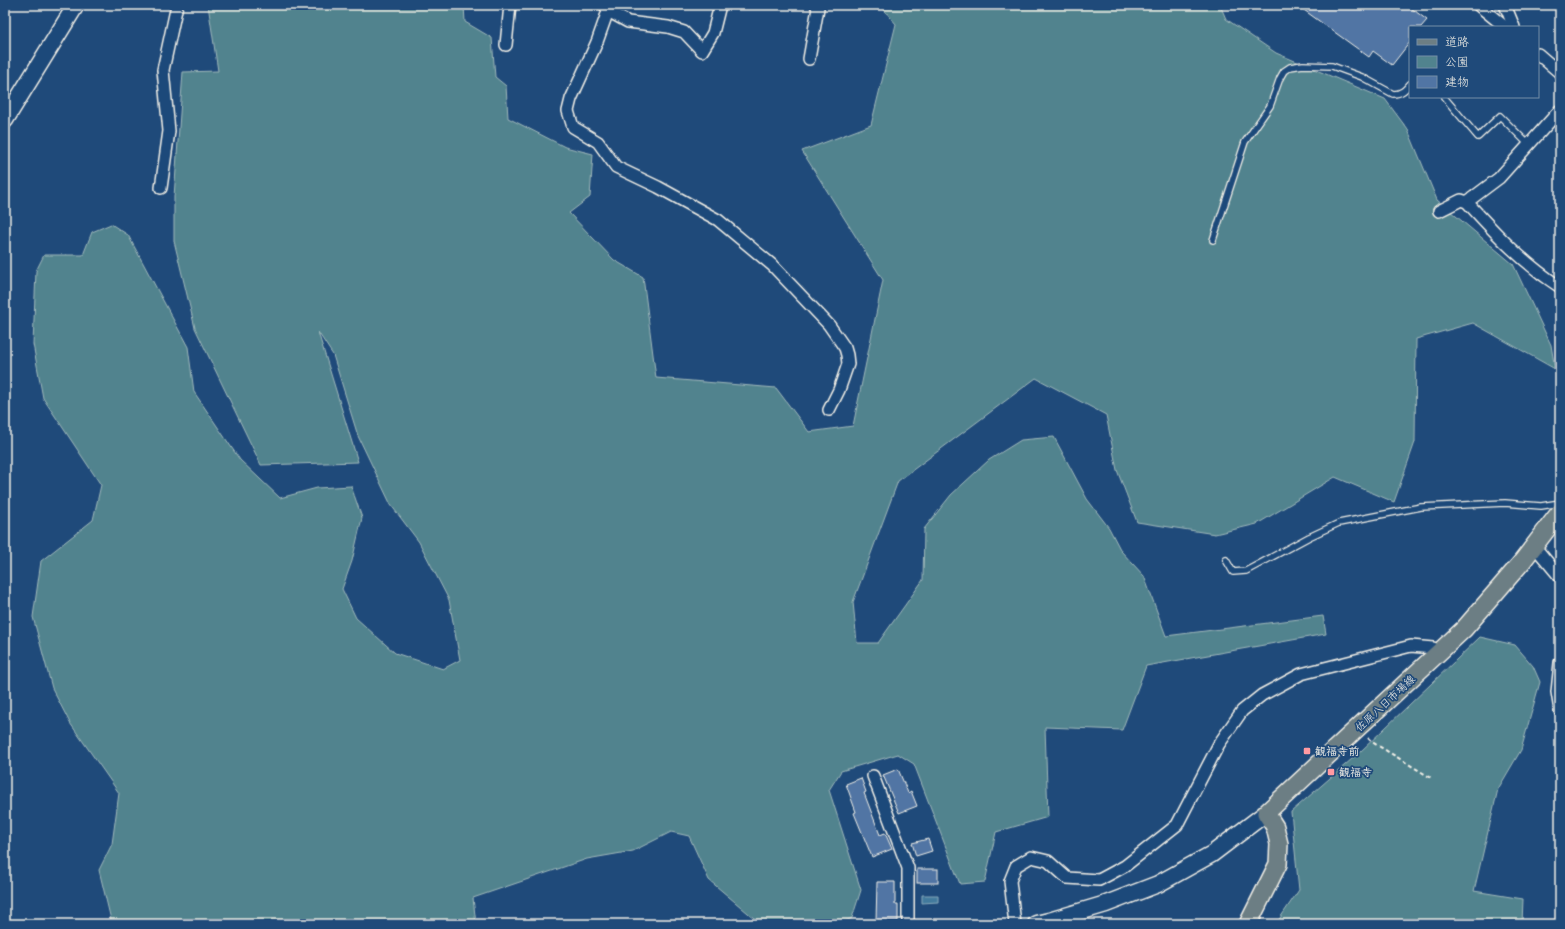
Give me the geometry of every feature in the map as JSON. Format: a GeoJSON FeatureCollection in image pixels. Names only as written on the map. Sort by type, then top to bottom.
{"type":"FeatureCollection","features":[{"type":"Feature","properties":{"kind":"main road","name":"佐原八日市場線"},"geometry":{"type":"LineString","coordinates":[[1266,812],[1438,654],[1483,609],[1534,547],[1560,512]]}},
{"type":"Feature","properties":{"kind":"main road"},"geometry":{"type":"LineString","coordinates":[[1248,924],[1278,864],[1279,844],[1275,826],[1266,812]]}},
{"type":"Feature","properties":{"kind":"street"},"geometry":{"type":"LineString","coordinates":[[5,120],[76,5]]}},
{"type":"Feature","properties":{"kind":"street"},"geometry":{"type":"LineString","coordinates":[[161,188],[169,131],[163,70],[177,5]]}},
{"type":"Feature","properties":{"kind":"street"},"geometry":{"type":"LineString","coordinates":[[506,45],[510,5]]}},
{"type":"Feature","properties":{"kind":"street"},"geometry":{"type":"LineString","coordinates":[[720,5],[713,33],[702,51],[684,32],[668,27],[628,22],[607,8],[597,42],[571,99],[568,111],[573,127],[598,142],[616,167],[658,186],[718,220],[772,265],[829,325],[845,348],[848,364],[839,390],[829,410]]}},
{"type":"Feature","properties":{"kind":"street"},"geometry":{"type":"LineString","coordinates":[[809,59],[818,8],[816,5]]}},
{"type":"Feature","properties":{"kind":"street"},"geometry":{"type":"LineString","coordinates":[[1478,5],[1504,26]]}},
{"type":"Feature","properties":{"kind":"street"},"geometry":{"type":"LineString","coordinates":[[1505,5],[1514,26]]}},
{"type":"Feature","properties":{"kind":"street"},"geometry":{"type":"LineString","coordinates":[[1539,55],[1558,67]]}},
{"type":"Feature","properties":{"kind":"street"},"geometry":{"type":"LineString","coordinates":[[1467,202],[1498,178],[1560,110]]}},
{"type":"Feature","properties":{"kind":"street"},"geometry":{"type":"LineString","coordinates":[[1440,211],[1461,200],[1467,202],[1510,248],[1538,272],[1560,287]]}},
{"type":"Feature","properties":{"kind":"street"},"geometry":{"type":"LineString","coordinates":[[1534,547],[1560,577]]}},
{"type":"Feature","properties":{"kind":"street"},"geometry":{"type":"LineString","coordinates":[[1015,924],[1010,880],[1016,866],[1031,857],[1048,861],[1067,878],[1099,880],[1125,866],[1177,825],[1219,744],[1242,711],[1262,695],[1301,674],[1376,654],[1411,646],[1433,648],[1438,654]]}},
{"type":"Feature","properties":{"kind":"street"},"geometry":{"type":"LineString","coordinates":[[1560,663],[1557,692],[1560,711]]}},
{"type":"Feature","properties":{"kind":"street"},"geometry":{"type":"LineString","coordinates":[[873,776],[908,868],[908,924]]}},
{"type":"Feature","properties":{"kind":"street"},"geometry":{"type":"LineString","coordinates":[[1036,924],[1106,904],[1158,884],[1212,854],[1266,812]]}},
{"type":"Feature","properties":{"kind":"lane"},"geometry":{"type":"LineString","coordinates":[[1213,240],[1245,142],[1270,106],[1284,71],[1290,67],[1303,65],[1332,66],[1362,77],[1393,94],[1398,94],[1404,91],[1409,85]]}},
{"type":"Feature","properties":{"kind":"lane"},"geometry":{"type":"LineString","coordinates":[[1445,98],[1478,137],[1500,116],[1529,144]]}},
{"type":"Feature","properties":{"kind":"lane"},"geometry":{"type":"LineString","coordinates":[[1226,560],[1233,572],[1246,571],[1309,537],[1339,523],[1420,507],[1504,503],[1541,506],[1560,503]]}},
{"type":"Feature","properties":{"kind":"path"},"geometry":{"type":"LineString","coordinates":[[1372,742],[1433,779]]}},
{"type":"Feature","properties":{"kind":"green space"},"geometry":{"type":"Polygon","coordinates":[[[208,5],[464,5],[465,22],[492,38],[495,77],[506,86],[508,118],[565,147],[593,154],[590,197],[569,213],[614,260],[643,277],[656,378],[776,388],[809,432],[853,426],[883,280],[802,151],[871,125],[896,24],[880,5],[1220,5],[1226,19],[1276,53],[1385,99],[1408,130],[1437,200],[1513,264],[1551,345],[1555,369],[1473,323],[1416,339],[1415,442],[1394,502],[1335,477],[1257,524],[1215,534],[1137,522],[1117,470],[1106,415],[1036,378],[898,481],[853,602],[857,643],[878,643],[923,580],[924,529],[951,495],[989,460],[1021,440],[1054,437],[1087,499],[1109,528],[1121,551],[1144,576],[1166,636],[1323,616],[1326,634],[1146,666],[1122,730],[1045,727],[1048,817],[996,832],[985,882],[960,884],[914,764],[898,754],[841,771],[829,790],[861,890],[852,918],[840,924],[761,924],[709,880],[689,836],[671,832],[633,851],[587,859],[473,898],[476,924],[112,924],[99,870],[112,844],[119,793],[70,723],[52,688],[33,617],[41,561],[93,520],[101,485],[43,398],[33,344],[36,271],[44,255],[83,255],[92,232],[111,224],[128,235],[188,347],[194,392],[240,460],[280,498],[317,488],[351,486],[362,518],[352,561],[342,589],[356,618],[395,653],[443,669],[460,660],[449,600],[419,542],[391,505],[358,436],[333,355],[318,332],[358,462],[261,465],[195,328],[174,241],[174,197],[183,72],[218,71],[208,5]]]}},
{"type":"Feature","properties":{"kind":"green space"},"geometry":{"type":"Polygon","coordinates":[[[1480,637],[1515,645],[1533,666],[1540,682],[1521,750],[1498,789],[1474,891],[1523,899],[1522,924],[1276,924],[1299,890],[1291,812],[1360,752],[1480,637]]]}},
{"type":"Feature","properties":{"kind":"water"},"geometry":{"type":"Polygon","coordinates":[[[922,895],[938,895],[938,902],[922,903],[922,895]]]}},
{"type":"Feature","properties":{"kind":"building"},"geometry":{"type":"Polygon","coordinates":[[[1297,5],[1407,5],[1427,20],[1422,26],[1409,26],[1409,43],[1392,65],[1373,51],[1369,57],[1297,5]]]}},
{"type":"Feature","properties":{"kind":"building"},"geometry":{"type":"Polygon","coordinates":[[[898,769],[908,793],[911,791],[917,806],[899,813],[883,775],[898,769]]]}},
{"type":"Feature","properties":{"kind":"building"},"geometry":{"type":"Polygon","coordinates":[[[861,778],[866,792],[864,793],[880,835],[885,833],[892,849],[872,857],[854,813],[856,812],[846,784],[861,778]]]}},
{"type":"Feature","properties":{"kind":"building"},"geometry":{"type":"Polygon","coordinates":[[[928,839],[932,851],[916,856],[912,843],[928,839]]]}},
{"type":"Feature","properties":{"kind":"building"},"geometry":{"type":"Polygon","coordinates":[[[917,869],[938,869],[938,883],[917,883],[917,869]]]}},
{"type":"Feature","properties":{"kind":"building"},"geometry":{"type":"Polygon","coordinates":[[[877,882],[895,882],[895,904],[898,904],[898,921],[876,921],[877,882]]]}},
{"type":"Feature","properties":{"kind":"place","name":"観福寺前"},"geometry":{"type":"Point","coordinates":[1307,751]}},
{"type":"Feature","properties":{"kind":"place","name":"観福寺"},"geometry":{"type":"Point","coordinates":[1331,772]}}]}
